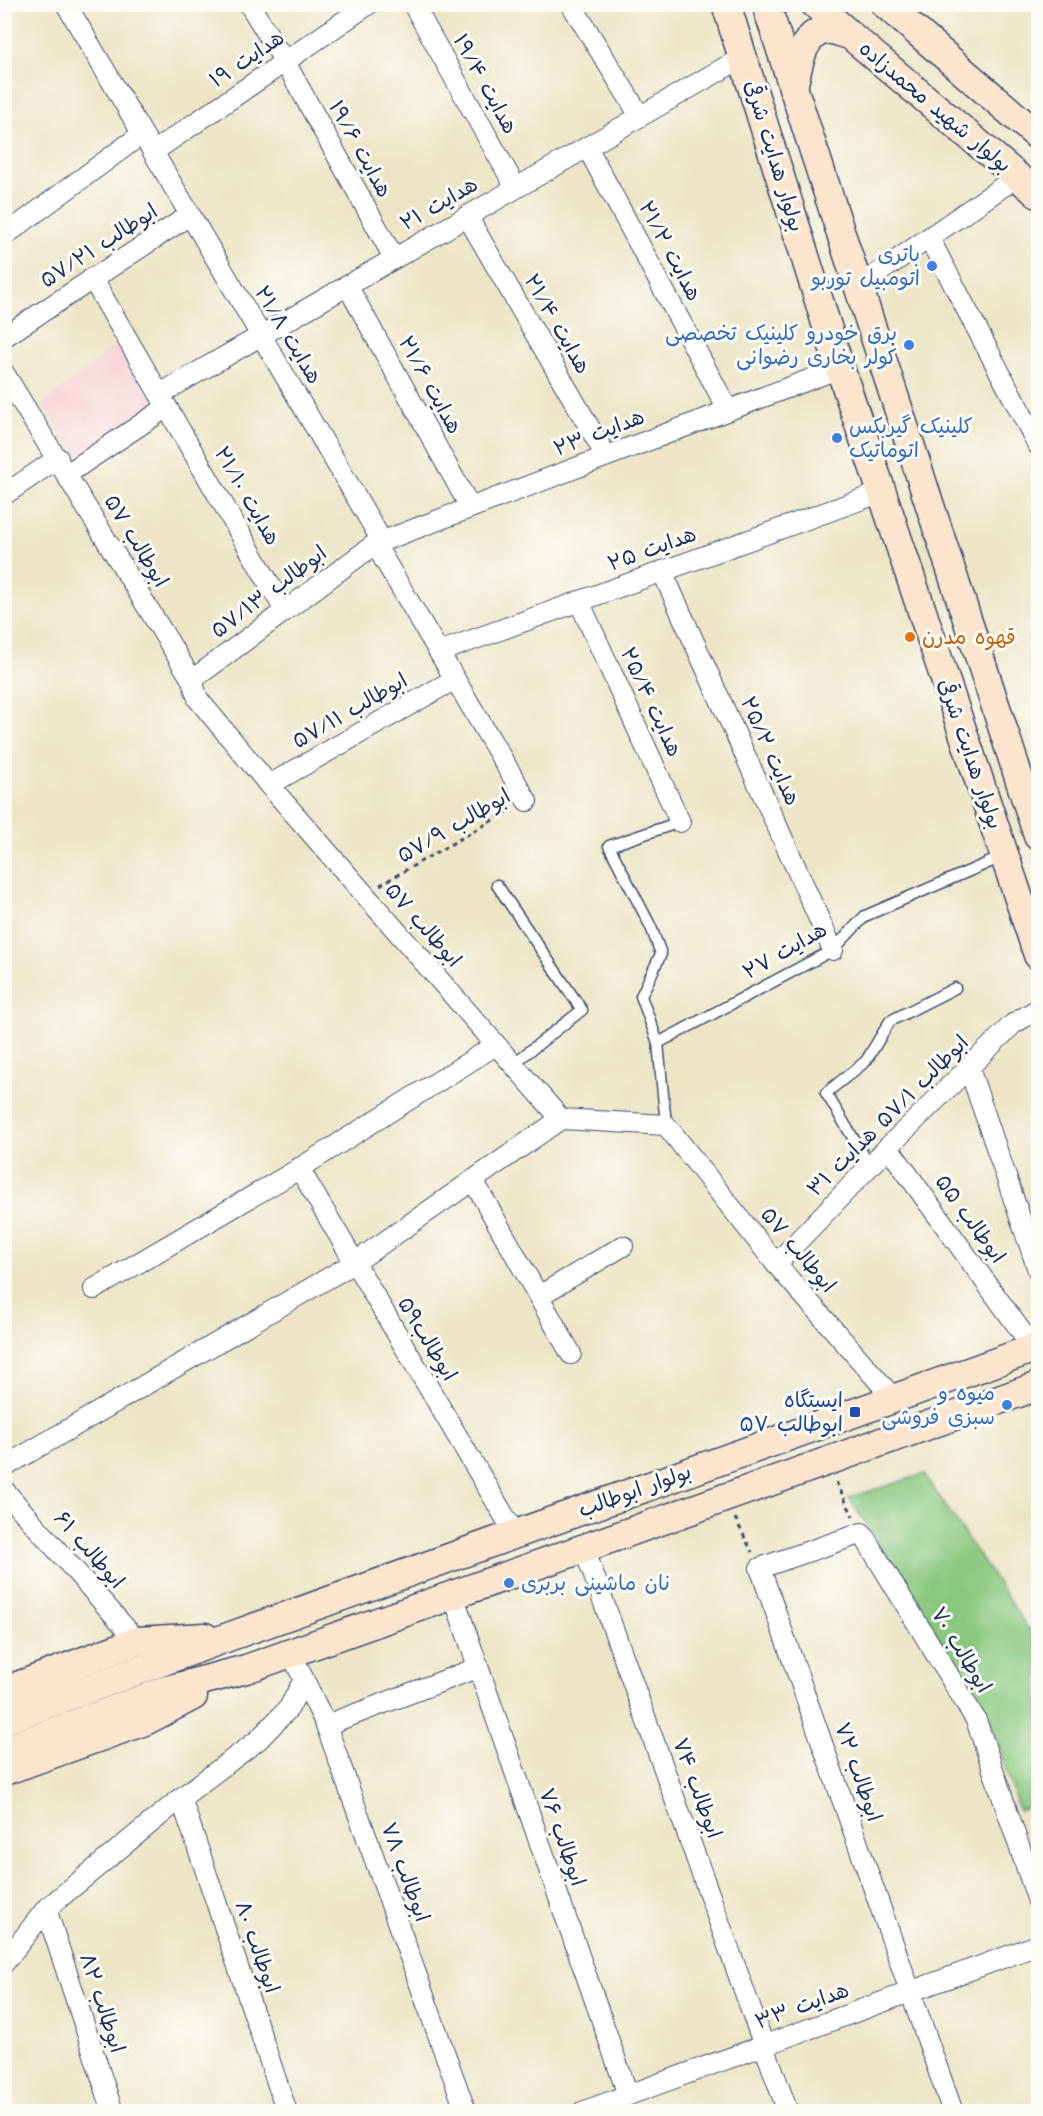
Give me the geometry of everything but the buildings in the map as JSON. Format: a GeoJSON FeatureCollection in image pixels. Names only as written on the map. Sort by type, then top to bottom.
{"type":"FeatureCollection","features":[{"type":"Feature","properties":{"kind":"main road","name":"بولوار هدایت شرقی"},"geometry":{"type":"LineString","coordinates":[[726,4],[840,368],[1038,956]]}},
{"type":"Feature","properties":{"kind":"main road","name":"بولوار هدایت شرقی"},"geometry":{"type":"LineString","coordinates":[[766,4],[1038,835]]}},
{"type":"Feature","properties":{"kind":"main road"},"geometry":{"type":"LineString","coordinates":[[815,4],[850,35]]}},
{"type":"Feature","properties":{"kind":"main road"},"geometry":{"type":"LineString","coordinates":[[885,4],[1038,136]]}},
{"type":"Feature","properties":{"kind":"main road","name":"بولوار شهید محمدزاده"},"geometry":{"type":"LineString","coordinates":[[793,88],[802,50],[813,35],[827,30],[850,35],[1028,185]]}},
{"type":"Feature","properties":{"kind":"main road"},"geometry":{"type":"LineString","coordinates":[[1002,850],[1038,835]]}},
{"type":"Feature","properties":{"kind":"main road","name":"بولوار ابوطالب"},"geometry":{"type":"LineString","coordinates":[[4,1720],[231,1636],[1036,1348]]}},
{"type":"Feature","properties":{"kind":"main road","name":"بولوار ابوطالب"},"geometry":{"type":"LineString","coordinates":[[246,1670],[1038,1386]]}},
{"type":"Feature","properties":{"kind":"main road"},"geometry":{"type":"LineString","coordinates":[[766,1483],[773,1472],[813,1458],[820,1451],[820,1441],[812,1434],[798,1433]]}},
{"type":"Feature","properties":{"kind":"main road"},"geometry":{"type":"LineString","coordinates":[[4,1691],[137,1641],[231,1636]]}},
{"type":"Feature","properties":{"kind":"main road"},"geometry":{"type":"LineString","coordinates":[[4,1750],[167,1690],[246,1670]]}},
{"type":"Feature","properties":{"kind":"main road"},"geometry":{"type":"LineString","coordinates":[[4,1771],[145,1721],[246,1670]]}},
{"type":"Feature","properties":{"kind":"street","name":"هدایت ۲۱/۸"},"geometry":{"type":"LineString","coordinates":[[66,4],[261,335],[439,652],[527,801]]}},
{"type":"Feature","properties":{"kind":"street","name":"هدایت ۱۹/۶"},"geometry":{"type":"LineString","coordinates":[[249,4],[285,62],[394,258]]}},
{"type":"Feature","properties":{"kind":"street","name":"هدایت ۱۹"},"geometry":{"type":"LineString","coordinates":[[153,153],[369,4]]}},
{"type":"Feature","properties":{"kind":"street","name":"هدایت ۱۹/۴"},"geometry":{"type":"LineString","coordinates":[[413,4],[516,188]]}},
{"type":"Feature","properties":{"kind":"street"},"geometry":{"type":"LineString","coordinates":[[571,4],[640,116]]}},
{"type":"Feature","properties":{"kind":"street","name":"هدایت ۲۱"},"geometry":{"type":"LineString","coordinates":[[4,495],[62,466],[261,335],[743,57]]}},
{"type":"Feature","properties":{"kind":"street"},"geometry":{"type":"LineString","coordinates":[[4,236],[142,134]]}},
{"type":"Feature","properties":{"kind":"street","name":"هدایت ۲۱/۲"},"geometry":{"type":"LineString","coordinates":[[587,147],[728,410]]}},
{"type":"Feature","properties":{"kind":"street"},"geometry":{"type":"LineString","coordinates":[[858,287],[929,238],[1028,185]]}},
{"type":"Feature","properties":{"kind":"street","name":"ابوطالب ۵۷/۲۱"},"geometry":{"type":"LineString","coordinates":[[4,338],[190,215]]}},
{"type":"Feature","properties":{"kind":"street","name":"هدایت ۲۱/۴"},"geometry":{"type":"LineString","coordinates":[[467,216],[606,456]]}},
{"type":"Feature","properties":{"kind":"street"},"geometry":{"type":"LineString","coordinates":[[929,238],[1038,445]]}},
{"type":"Feature","properties":{"kind":"street","name":"هدایت ۲۱/۱۰"},"geometry":{"type":"LineString","coordinates":[[92,278],[284,609]]}},
{"type":"Feature","properties":{"kind":"street","name":"هدایت ۲۱/۶"},"geometry":{"type":"LineString","coordinates":[[348,285],[470,507]]}},
{"type":"Feature","properties":{"kind":"street","name":"هدایت ۲۳"},"geometry":{"type":"LineString","coordinates":[[378,542],[840,368]]}},
{"type":"Feature","properties":{"kind":"street","name":"ابوطالب ۵۷"},"geometry":{"type":"LineString","coordinates":[[4,373],[192,680],[198,699],[364,895],[561,1119]]}},
{"type":"Feature","properties":{"kind":"street","name":"هدایت ۲۵"},"geometry":{"type":"LineString","coordinates":[[439,652],[882,492]]}},
{"type":"Feature","properties":{"kind":"street","name":"ابوطالب ۵۷/۱۳"},"geometry":{"type":"LineString","coordinates":[[192,680],[284,609],[378,542]]}},
{"type":"Feature","properties":{"kind":"street","name":"هدایت ۲۵/۲"},"geometry":{"type":"LineString","coordinates":[[662,571],[833,950]]}},
{"type":"Feature","properties":{"kind":"street","name":"هدایت ۲۵/۴"},"geometry":{"type":"LineString","coordinates":[[579,601],[680,822]]}},
{"type":"Feature","properties":{"kind":"street","name":"ابوطالب ۵۷/۱۱"},"geometry":{"type":"LineString","coordinates":[[269,785],[455,679]]}},
{"type":"Feature","properties":{"kind":"street","name":"ابوطالب ۵۷/۱ هدایت ۳۱"},"geometry":{"type":"LineString","coordinates":[[776,1264],[888,1147],[1012,1024],[1038,1009]]}},
{"type":"Feature","properties":{"kind":"street"},"geometry":{"type":"LineString","coordinates":[[94,1289],[299,1168],[496,1045]]}},
{"type":"Feature","properties":{"kind":"street"},"geometry":{"type":"LineString","coordinates":[[969,1068],[1038,1270]]}},
{"type":"Feature","properties":{"kind":"street"},"geometry":{"type":"LineString","coordinates":[[4,1467],[354,1263],[561,1119],[666,1125]]}},
{"type":"Feature","properties":{"kind":"street","name":"ابوطالب ۵۷"},"geometry":{"type":"LineString","coordinates":[[666,1125],[776,1264],[894,1399]]}},
{"type":"Feature","properties":{"kind":"street","name":"ابوطالب ۵۵"},"geometry":{"type":"LineString","coordinates":[[888,1147],[1036,1348]]}},
{"type":"Feature","properties":{"kind":"street","name":"ابوطالب۵۹"},"geometry":{"type":"LineString","coordinates":[[299,1168],[515,1534]]}},
{"type":"Feature","properties":{"kind":"street"},"geometry":{"type":"LineString","coordinates":[[473,1180],[571,1354]]}},
{"type":"Feature","properties":{"kind":"street"},"geometry":{"type":"LineString","coordinates":[[539,1296],[622,1246]]}},
{"type":"Feature","properties":{"kind":"street","name":"ابوطالب ۶۱"},"geometry":{"type":"LineString","coordinates":[[4,1490],[137,1641]]}},
{"type":"Feature","properties":{"kind":"street"},"geometry":{"type":"LineString","coordinates":[[760,1568],[862,1533]]}},
{"type":"Feature","properties":{"kind":"street","name":"ابوطالب ۷۰"},"geometry":{"type":"LineString","coordinates":[[862,1533],[976,1720],[1038,1901]]}},
{"type":"Feature","properties":{"kind":"street","name":"ابوطالب ۷۴"},"geometry":{"type":"LineString","coordinates":[[584,1548],[788,2112]]}},
{"type":"Feature","properties":{"kind":"street","name":"ابوطالب ۷۲"},"geometry":{"type":"LineString","coordinates":[[760,1568],[953,2112]]}},
{"type":"Feature","properties":{"kind":"street","name":"ابوطالب ۷۶"},"geometry":{"type":"LineString","coordinates":[[453,1595],[628,2095]]}},
{"type":"Feature","properties":{"kind":"street","name":"ابوطالب ۷۸"},"geometry":{"type":"LineString","coordinates":[[291,1653],[326,1725],[466,2112]]}},
{"type":"Feature","properties":{"kind":"street"},"geometry":{"type":"LineString","coordinates":[[326,1725],[477,1668]]}},
{"type":"Feature","properties":{"kind":"street"},"geometry":{"type":"LineString","coordinates":[[4,1963],[46,1909],[181,1798],[258,1740],[288,1708],[303,1681]]}},
{"type":"Feature","properties":{"kind":"street","name":"ابوطالب ۸۰"},"geometry":{"type":"LineString","coordinates":[[181,1798],[288,2112]]}},
{"type":"Feature","properties":{"kind":"street","name":"ابوطالب ۸۲"},"geometry":{"type":"LineString","coordinates":[[46,1909],[113,2112]]}},
{"type":"Feature","properties":{"kind":"street","name":"هدایت ۳۳"},"geometry":{"type":"LineString","coordinates":[[582,2112],[1038,1945]]}},
{"type":"Feature","properties":{"kind":"lane"},"geometry":{"type":"LineString","coordinates":[[666,1125],[658,1043],[641,996],[661,954],[651,927],[609,846],[680,822]]}},
{"type":"Feature","properties":{"kind":"lane","name":"هدایت ۲۷"},"geometry":{"type":"LineString","coordinates":[[658,1043],[833,950],[865,916],[1002,850]]}},
{"type":"Feature","properties":{"kind":"lane"},"geometry":{"type":"LineString","coordinates":[[497,885],[582,1010],[513,1065]]}},
{"type":"Feature","properties":{"kind":"lane"},"geometry":{"type":"LineString","coordinates":[[870,1166],[825,1093],[866,1061],[890,1021],[955,988]]}},
{"type":"Feature","properties":{"kind":"path","name":"ابوطالب ۵۷/۹"},"geometry":{"type":"LineString","coordinates":[[364,895],[527,801]]}},
{"type":"Feature","properties":{"kind":"path"},"geometry":{"type":"LineString","coordinates":[[825,1462],[862,1533]]}},
{"type":"Feature","properties":{"kind":"path"},"geometry":{"type":"LineString","coordinates":[[724,1498],[760,1568]]}},
{"type":"Feature","properties":{"kind":"shaded area"},"geometry":{"type":"Polygon","coordinates":[[[121,342],[156,407],[81,460],[42,404],[121,342]]]}},
{"type":"Feature","properties":{"kind":"green space"},"geometry":{"type":"Polygon","coordinates":[[[924,1474],[1038,1643],[1038,1804],[1019,1811],[989,1715],[849,1498],[924,1474]]]}},
{"type":"Feature","properties":{"kind":"place","name":"باتری اتومبیل توربو"},"geometry":{"type":"Point","coordinates":[932,266]}},
{"type":"Feature","properties":{"kind":"place","name":"برق خودرو کلینیک تخصصی کولر بخاری رضوانی"},"geometry":{"type":"Point","coordinates":[909,345]}},
{"type":"Feature","properties":{"kind":"place","name":"کلینیک گیربکس اتوماتیک"},"geometry":{"type":"Point","coordinates":[837,438]}},
{"type":"Feature","properties":{"kind":"place","name":"قهوه مدرن"},"geometry":{"type":"Point","coordinates":[910,637]}},
{"type":"Feature","properties":{"kind":"place","name":"میوه و سبزی فروشی"},"geometry":{"type":"Point","coordinates":[1007,1405]}},
{"type":"Feature","properties":{"kind":"place","name":"ایستگاه ابوطالب ۵۷"},"geometry":{"type":"Point","coordinates":[855,1412]}},
{"type":"Feature","properties":{"kind":"place","name":"نان ماشینی بربری"},"geometry":{"type":"Point","coordinates":[509,1583]}}]}
